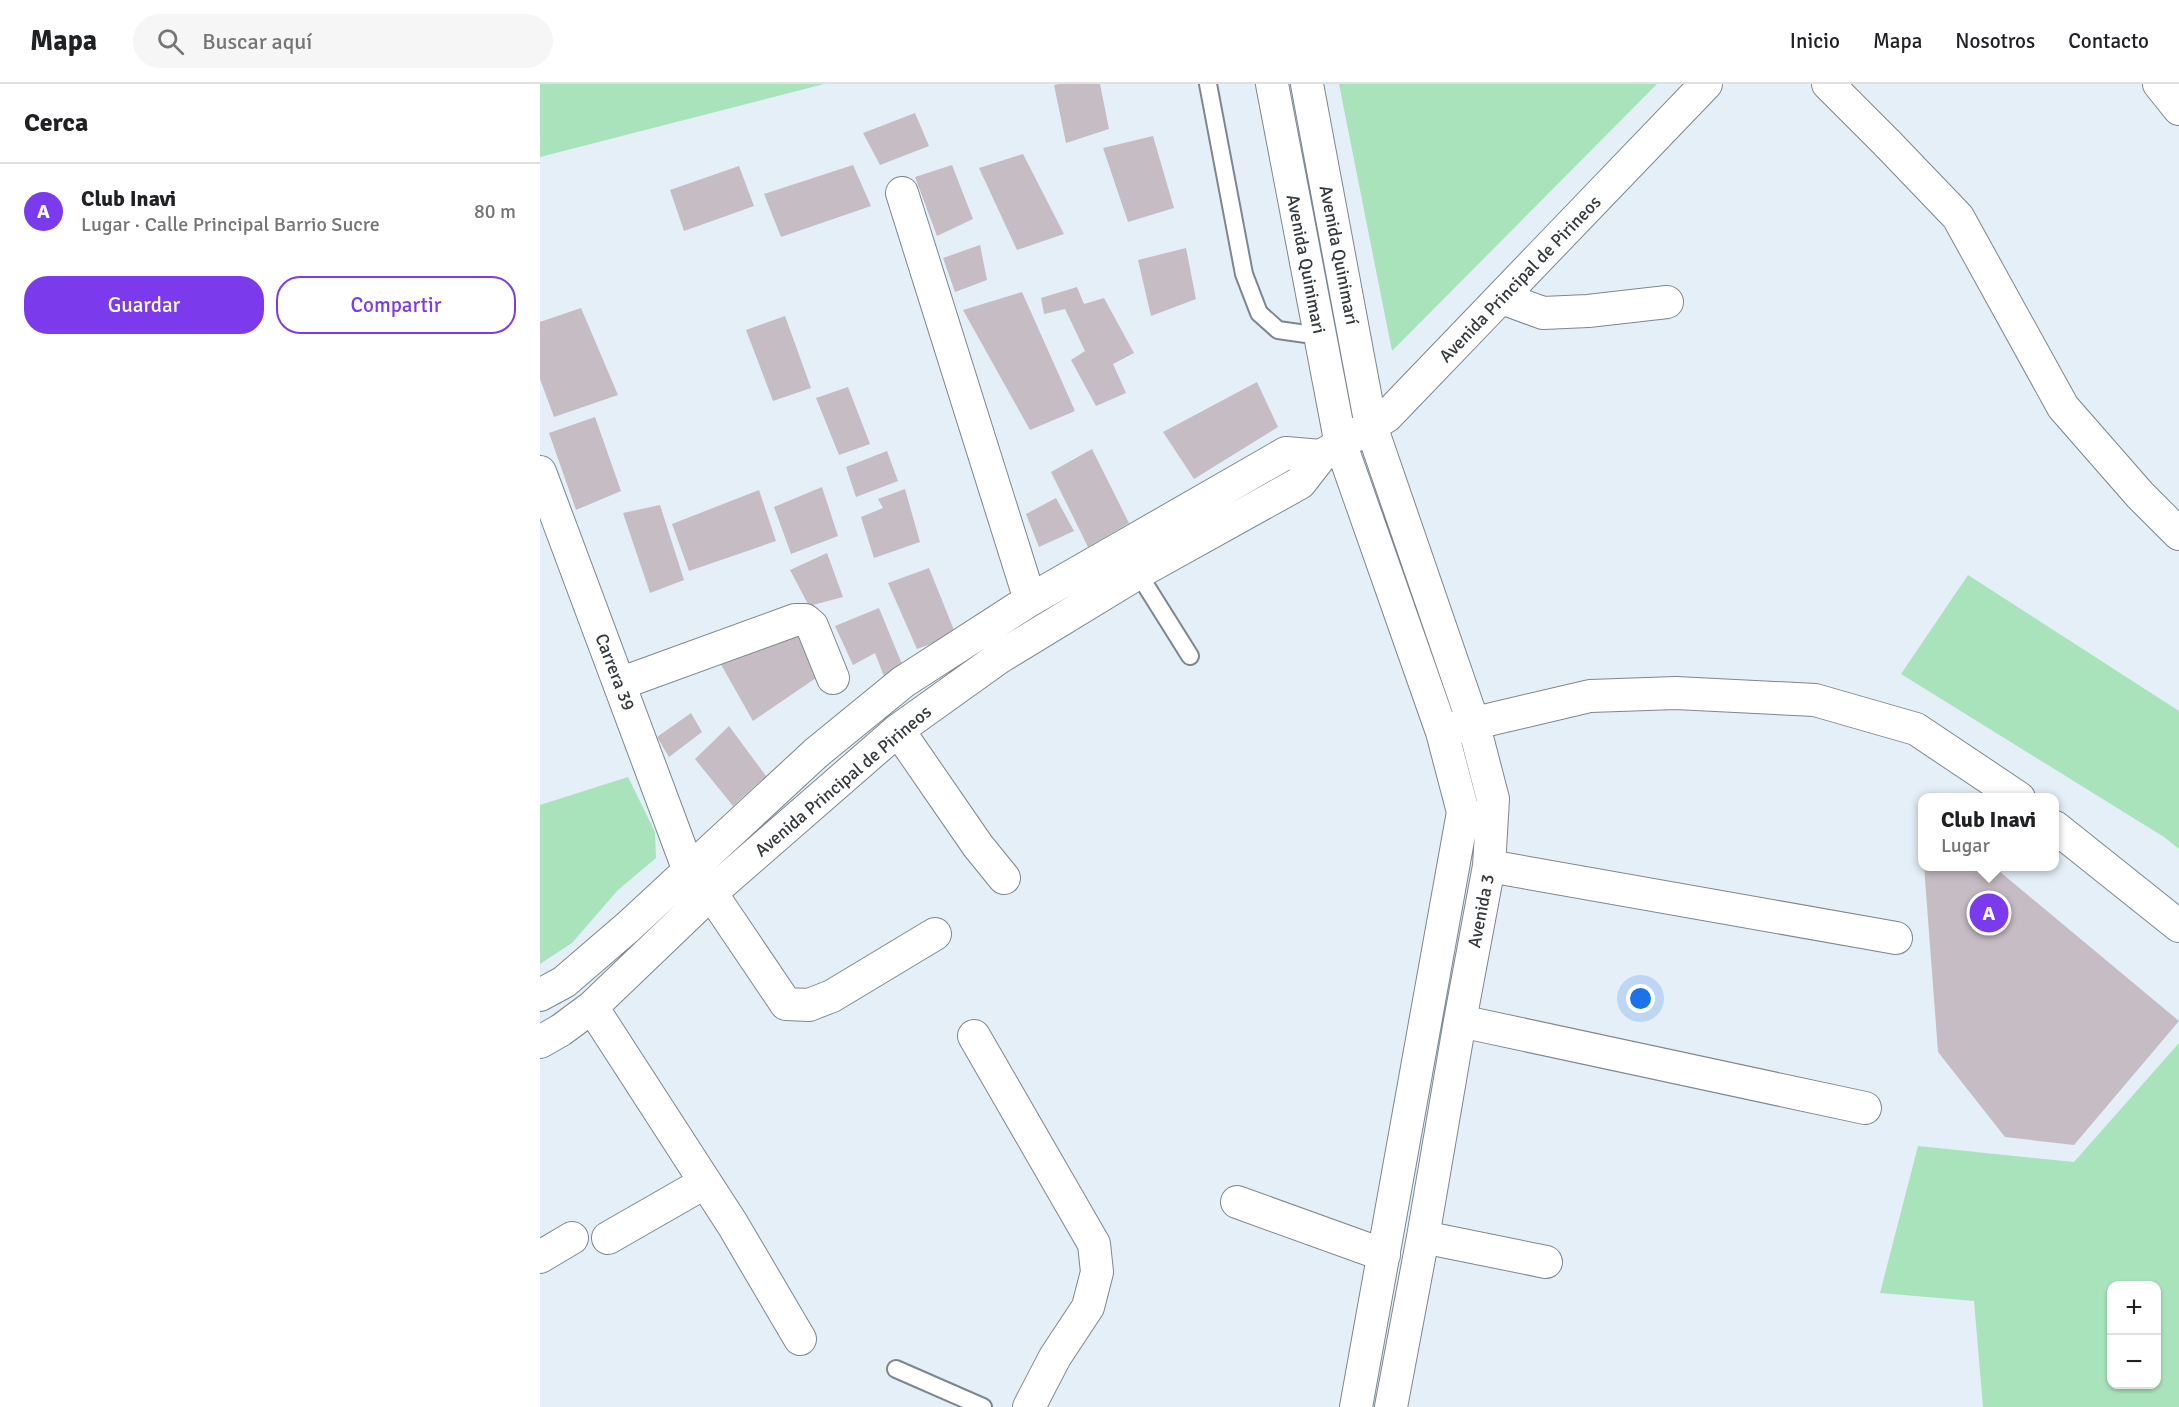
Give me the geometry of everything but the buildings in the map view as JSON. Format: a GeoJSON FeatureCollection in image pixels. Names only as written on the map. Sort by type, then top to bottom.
{"type":"FeatureCollection","features":[{"type":"Feature","properties":{"kind":"street","name":"Avenida Quinimari"},"geometry":{"type":"LineString","coordinates":[[1272,84],[1320,336],[1331,451]]}},
{"type":"Feature","properties":{"kind":"street","name":"Avenida Quinimarí"},"geometry":{"type":"LineString","coordinates":[[1306,84],[1371,426]]}},
{"type":"Feature","properties":{"kind":"street","name":"Avenida Principal de Pirineos"},"geometry":{"type":"LineString","coordinates":[[540,1042],[592,1007],[711,893],[898,730],[1000,657],[1138,573],[1300,483],[1331,451],[1387,416],[1419,386],[1706,84]]}},
{"type":"Feature","properties":{"kind":"street"},"geometry":{"type":"LineString","coordinates":[[1828,84],[1958,217],[2063,406],[2140,495],[2179,534]]}},
{"type":"Feature","properties":{"kind":"street"},"geometry":{"type":"LineString","coordinates":[[2159,84],[2179,109]]}},
{"type":"Feature","properties":{"kind":"street"},"geometry":{"type":"LineString","coordinates":[[902,193],[1030,600]]}},
{"type":"Feature","properties":{"kind":"street"},"geometry":{"type":"LineString","coordinates":[[1502,298],[1544,313],[1588,311],[1666,302]]}},
{"type":"Feature","properties":{"kind":"street","name":"Avenida 3"},"geometry":{"type":"LineString","coordinates":[[1371,426],[1473,722],[1493,799],[1489,866],[1460,1021],[1424,1237],[1391,1407]]}},
{"type":"Feature","properties":{"kind":"street","name":"Avenida Principal de Pirineos"},"geometry":{"type":"LineString","coordinates":[[540,995],[564,982],[628,927],[816,753],[903,682],[1030,600],[1286,453],[1331,451]]}},
{"type":"Feature","properties":{"kind":"street","name":"Avenida 3"},"geometry":{"type":"LineString","coordinates":[[1331,451],[1442,732],[1463,812],[1356,1407]]}},
{"type":"Feature","properties":{"kind":"street","name":"Carrera 39"},"geometry":{"type":"LineString","coordinates":[[540,472],[689,871]]}},
{"type":"Feature","properties":{"kind":"street"},"geometry":{"type":"LineString","coordinates":[[619,684],[795,620],[805,620],[812,626],[833,678]]}},
{"type":"Feature","properties":{"kind":"street"},"geometry":{"type":"LineString","coordinates":[[1442,732],[1473,722],[1590,696],[1676,693],[1815,700],[1916,729],[2012,793]]}},
{"type":"Feature","properties":{"kind":"street"},"geometry":{"type":"LineString","coordinates":[[898,730],[978,846],[1004,878]]}},
{"type":"Feature","properties":{"kind":"street"},"geometry":{"type":"LineString","coordinates":[[2059,830],[2179,926]]}},
{"type":"Feature","properties":{"kind":"street"},"geometry":{"type":"LineString","coordinates":[[1489,866],[1896,938]]}},
{"type":"Feature","properties":{"kind":"street"},"geometry":{"type":"LineString","coordinates":[[711,893],[786,1004],[809,1005],[832,996],[935,934]]}},
{"type":"Feature","properties":{"kind":"street"},"geometry":{"type":"LineString","coordinates":[[592,1007],[733,1225],[800,1339]]}},
{"type":"Feature","properties":{"kind":"street"},"geometry":{"type":"LineString","coordinates":[[1460,1021],[1865,1108]]}},
{"type":"Feature","properties":{"kind":"street"},"geometry":{"type":"LineString","coordinates":[[975,1036],[1094,1244],[1097,1272],[1088,1307],[1055,1357],[1029,1407]]}},
{"type":"Feature","properties":{"kind":"street"},"geometry":{"type":"LineString","coordinates":[[608,1238],[704,1183]]}},
{"type":"Feature","properties":{"kind":"street"},"geometry":{"type":"LineString","coordinates":[[1237,1202],[1384,1255]]}},
{"type":"Feature","properties":{"kind":"street"},"geometry":{"type":"LineString","coordinates":[[1424,1237],[1546,1262]]}},
{"type":"Feature","properties":{"kind":"street"},"geometry":{"type":"LineString","coordinates":[[540,1257],[572,1238]]}},
{"type":"Feature","properties":{"kind":"lane"},"geometry":{"type":"LineString","coordinates":[[1208,84],[1244,274],[1259,313],[1278,330],[1320,336]]}},
{"type":"Feature","properties":{"kind":"lane"},"geometry":{"type":"LineString","coordinates":[[1138,573],[1190,656]]}},
{"type":"Feature","properties":{"kind":"lane"},"geometry":{"type":"LineString","coordinates":[[896,1370],[983,1407]]}},
{"type":"Feature","properties":{"kind":"green space"},"geometry":{"type":"Polygon","coordinates":[[[540,84],[824,84],[540,157],[540,84]]]}},
{"type":"Feature","properties":{"kind":"green space"},"geometry":{"type":"Polygon","coordinates":[[[1339,84],[1657,84],[1392,351],[1339,84]]]}},
{"type":"Feature","properties":{"kind":"green space"},"geometry":{"type":"Polygon","coordinates":[[[1968,575],[2179,711],[2179,849],[2164,837],[1901,674],[1968,575]]]}},
{"type":"Feature","properties":{"kind":"green space"},"geometry":{"type":"Polygon","coordinates":[[[628,777],[655,832],[656,858],[618,890],[572,943],[540,964],[540,805],[628,777]]]}},
{"type":"Feature","properties":{"kind":"green space"},"geometry":{"type":"Polygon","coordinates":[[[2179,1043],[2179,1407],[1983,1407],[1974,1301],[1880,1293],[1918,1146],[2074,1162],[2179,1043]]]}},
{"type":"Feature","properties":{"kind":"place","name":"Club Inavi"},"geometry":{"type":"Point","coordinates":[1989,913]}}]}
